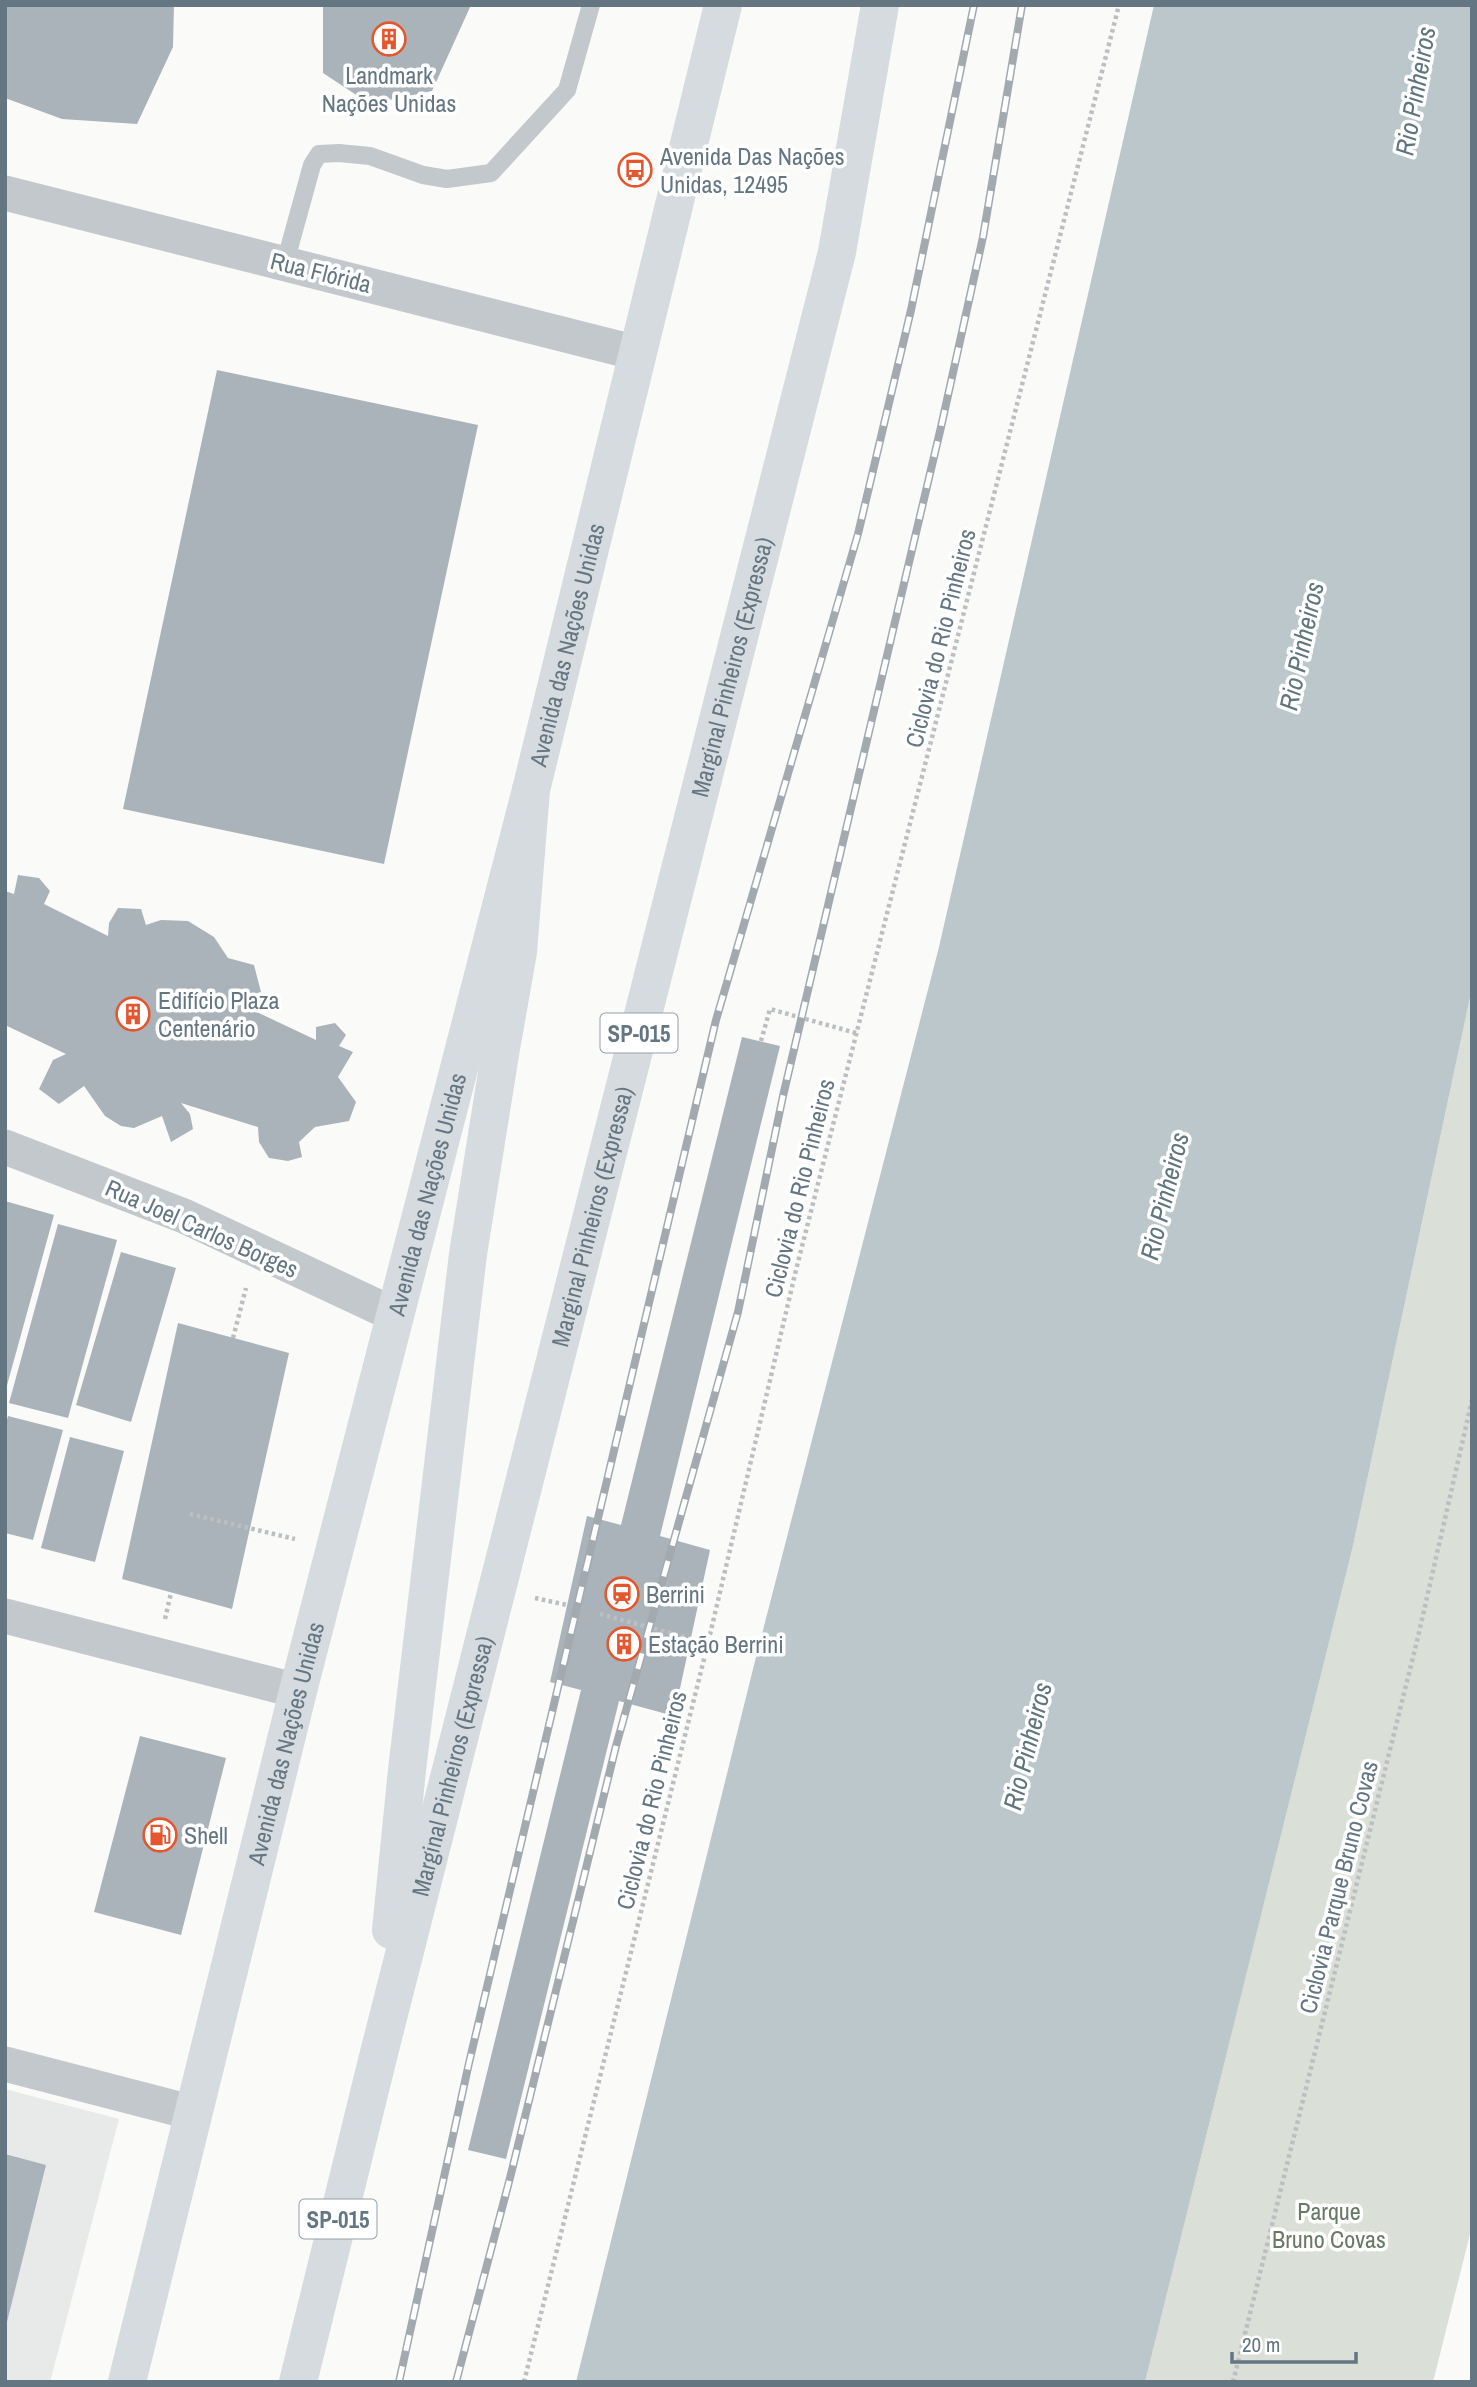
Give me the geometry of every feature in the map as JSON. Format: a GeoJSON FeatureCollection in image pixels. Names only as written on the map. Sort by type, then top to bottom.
{"type":"FeatureCollection","features":[{"type":"Feature","properties":{"kind":"highway","name":"Avenida das Nações Unidas"},"geometry":{"type":"LineString","coordinates":[[127,2382],[298,1691],[531,790],[723,5]]}},
{"type":"Feature","properties":{"kind":"highway","name":"Marginal Pinheiros (Expressa)"},"geometry":{"type":"LineString","coordinates":[[298,2382],[378,2057],[837,252],[880,5]]}},
{"type":"Feature","properties":{"kind":"highway"},"geometry":{"type":"LineString","coordinates":[[378,2057],[408,1756],[468,1254],[499,1054],[519,952],[531,790]]}},
{"type":"Feature","properties":{"kind":"street","name":"Rua Flórida"},"geometry":{"type":"LineString","coordinates":[[5,193],[637,353]]}},
{"type":"Feature","properties":{"kind":"street","name":"Rua Joel Carlos Borges"},"geometry":{"type":"LineString","coordinates":[[5,1147],[184,1216],[395,1315]]}},
{"type":"Feature","properties":{"kind":"street"},"geometry":{"type":"LineString","coordinates":[[5,1616],[298,1691]]}},
{"type":"Feature","properties":{"kind":"street"},"geometry":{"type":"LineString","coordinates":[[5,2064],[194,2113]]}},
{"type":"Feature","properties":{"kind":"lane"},"geometry":{"type":"LineString","coordinates":[[285,263],[312,165],[319,153],[370,156],[447,179],[491,173],[568,90],[591,5]]}},
{"type":"Feature","properties":{"kind":"path","name":"Ciclovia do Rio Pinheiros"},"geometry":{"type":"LineString","coordinates":[[524,2382],[708,1643],[796,1270],[1119,5]]}},
{"type":"Feature","properties":{"kind":"path"},"geometry":{"type":"LineString","coordinates":[[761,1041],[770,1009],[856,1033]]}},
{"type":"Feature","properties":{"kind":"path"},"geometry":{"type":"LineString","coordinates":[[233,1338],[255,1250]]}},
{"type":"Feature","properties":{"kind":"path","name":"Ciclovia Parque Bruno Covas"},"geometry":{"type":"LineString","coordinates":[[1233,2382],[1418,1637],[1472,1400]]}},
{"type":"Feature","properties":{"kind":"path"},"geometry":{"type":"LineString","coordinates":[[191,1514],[250,1528]]}},
{"type":"Feature","properties":{"kind":"path"},"geometry":{"type":"LineString","coordinates":[[600,1614],[708,1643]]}},
{"type":"Feature","properties":{"kind":"shaded area"},"geometry":{"type":"Polygon","coordinates":[[[5,2089],[119,2119],[50,2382],[5,2382],[5,2089]]]}},
{"type":"Feature","properties":{"kind":"green space","name":"Parque Bruno Covas"},"geometry":{"type":"Polygon","coordinates":[[[1472,988],[1472,2226],[1433,2382],[1145,2382],[1353,1546],[1472,988]]]}},
{"type":"Feature","properties":{"kind":"water","name":"Rio Pinheiros"},"geometry":{"type":"Polygon","coordinates":[[[1154,5],[1472,5],[1472,988],[1353,1546],[1145,2382],[576,2382],[754,1665],[939,947],[1154,5]]]}},
{"type":"Feature","properties":{"kind":"building"},"geometry":{"type":"Polygon","coordinates":[[[5,5],[174,5],[173,47],[137,124],[62,119],[5,98],[5,5]]]}},
{"type":"Feature","properties":{"kind":"building","name":"Landmark Nações Unidas"},"geometry":{"type":"Polygon","coordinates":[[[323,5],[471,5],[432,91],[370,104],[323,73],[323,5]]]}},
{"type":"Feature","properties":{"kind":"building"},"geometry":{"type":"Polygon","coordinates":[[[217,370],[478,425],[384,864],[123,809],[217,370]]]}},
{"type":"Feature","properties":{"kind":"building","name":"Edifício Plaza Centenário"},"geometry":{"type":"Polygon","coordinates":[[[18,875],[39,878],[50,891],[44,904],[108,936],[109,923],[118,908],[141,909],[146,925],[161,920],[188,921],[214,937],[228,958],[254,965],[261,992],[242,1005],[316,1040],[316,1027],[335,1023],[346,1035],[339,1046],[353,1052],[338,1077],[356,1102],[349,1121],[315,1127],[299,1142],[302,1157],[288,1161],[269,1158],[259,1142],[258,1127],[181,1103],[190,1114],[193,1129],[171,1142],[162,1116],[134,1128],[121,1126],[105,1116],[84,1086],[59,1104],[39,1089],[53,1060],[66,1054],[5,1025],[5,891],[14,894],[18,875]]]}},
{"type":"Feature","properties":{"kind":"building"},"geometry":{"type":"Polygon","coordinates":[[[742,1037],[780,1046],[660,1536],[710,1550],[674,1716],[619,1701],[506,2159],[468,2150],[581,1690],[550,1682],[587,1516],[621,1525],[742,1037]]]}},
{"type":"Feature","properties":{"kind":"building"},"geometry":{"type":"Polygon","coordinates":[[[5,1201],[54,1215],[6,1389],[5,1388],[5,1201]]]}},
{"type":"Feature","properties":{"kind":"building"},"geometry":{"type":"Polygon","coordinates":[[[58,1224],[117,1240],[68,1418],[9,1403],[58,1224]]]}},
{"type":"Feature","properties":{"kind":"building"},"geometry":{"type":"Polygon","coordinates":[[[121,1252],[176,1268],[131,1422],[76,1405],[121,1252]]]}},
{"type":"Feature","properties":{"kind":"building"},"geometry":{"type":"Polygon","coordinates":[[[178,1323],[289,1353],[232,1609],[122,1579],[178,1323]]]}},
{"type":"Feature","properties":{"kind":"building"},"geometry":{"type":"Polygon","coordinates":[[[8,1416],[63,1430],[33,1540],[5,1533],[5,1427],[8,1416]]]}},
{"type":"Feature","properties":{"kind":"building"},"geometry":{"type":"Polygon","coordinates":[[[70,1437],[124,1451],[95,1562],[41,1548],[70,1437]]]}},
{"type":"Feature","properties":{"kind":"building","name":"Shell"},"geometry":{"type":"Polygon","coordinates":[[[140,1736],[226,1758],[181,1935],[94,1912],[140,1736]]]}},
{"type":"Feature","properties":{"kind":"building"},"geometry":{"type":"Polygon","coordinates":[[[5,2154],[46,2165],[6,2326],[5,2326],[5,2154]]]}},
{"type":"Feature","properties":{"kind":"railway"},"geometry":{"type":"LineString","coordinates":[[399,2382],[469,2063],[716,1020],[858,534],[911,310],[974,5]]}},
{"type":"Feature","properties":{"kind":"railway"},"geometry":{"type":"LineString","coordinates":[[456,2382],[510,2178],[616,1746],[738,1312],[783,1096],[941,427],[983,237],[1022,5]]}},
{"type":"Feature","properties":{"kind":"place","name":"Landmark Nações Unidas"},"geometry":{"type":"Point","coordinates":[389,39]}},
{"type":"Feature","properties":{"kind":"place","name":"Avenida Das Nações Unidas, 12495"},"geometry":{"type":"Point","coordinates":[635,170]}},
{"type":"Feature","properties":{"kind":"place","name":"Edifício Plaza Centenário"},"geometry":{"type":"Point","coordinates":[133,1014]}},
{"type":"Feature","properties":{"kind":"place","name":"Berrini"},"geometry":{"type":"Point","coordinates":[622,1594]}},
{"type":"Feature","properties":{"kind":"place","name":"Estação Berrini"},"geometry":{"type":"Point","coordinates":[624,1644]}},
{"type":"Feature","properties":{"kind":"place","name":"Shell"},"geometry":{"type":"Point","coordinates":[160,1835]}}]}
